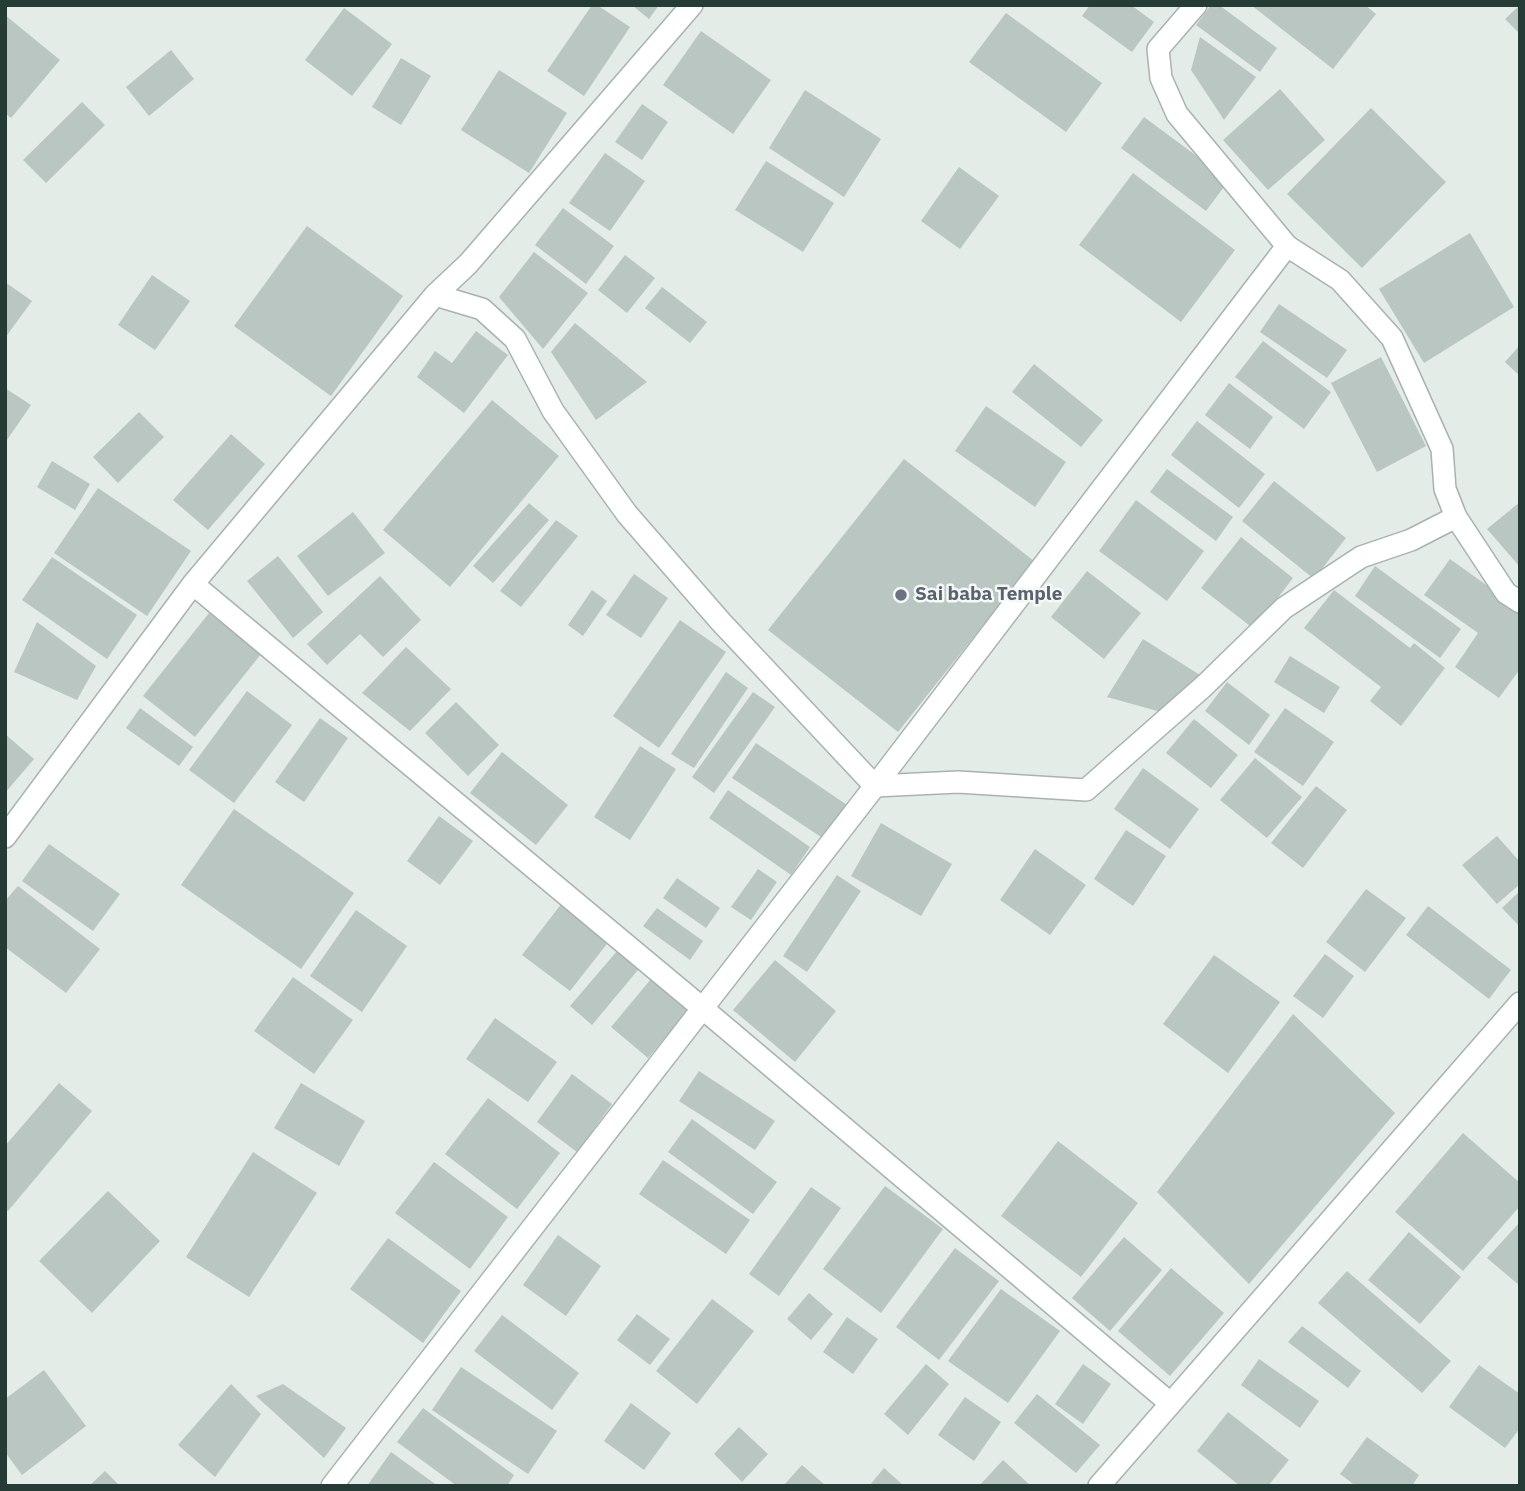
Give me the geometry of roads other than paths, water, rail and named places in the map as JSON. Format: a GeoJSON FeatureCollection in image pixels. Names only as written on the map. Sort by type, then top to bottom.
{"type":"FeatureCollection","features":[{"type":"Feature","properties":{"kind":"street"},"geometry":{"type":"LineString","coordinates":[[5,837],[192,584],[436,295],[468,264],[691,5]]}},
{"type":"Feature","properties":{"kind":"street"},"geometry":{"type":"LineString","coordinates":[[1196,5],[1157,49],[1161,78],[1177,114],[1287,246],[1339,280],[1392,338],[1442,449],[1445,489],[1456,517],[1506,593],[1520,602]]}},
{"type":"Feature","properties":{"kind":"street"},"geometry":{"type":"LineString","coordinates":[[332,1486],[874,786],[1287,246]]}},
{"type":"Feature","properties":{"kind":"street"},"geometry":{"type":"LineString","coordinates":[[436,295],[482,309],[515,339],[553,411],[627,514],[721,622],[874,786],[958,782],[1086,790],[1204,687],[1283,608],[1361,557],[1411,540],[1456,517]]}},
{"type":"Feature","properties":{"kind":"street"},"geometry":{"type":"LineString","coordinates":[[192,584],[701,1007],[1170,1403]]}},
{"type":"Feature","properties":{"kind":"street"},"geometry":{"type":"LineString","coordinates":[[1099,1486],[1520,1003]]}},
{"type":"Feature","properties":{"kind":"place","name":"Sai baba Temple"},"geometry":{"type":"Point","coordinates":[901,595]}}]}
